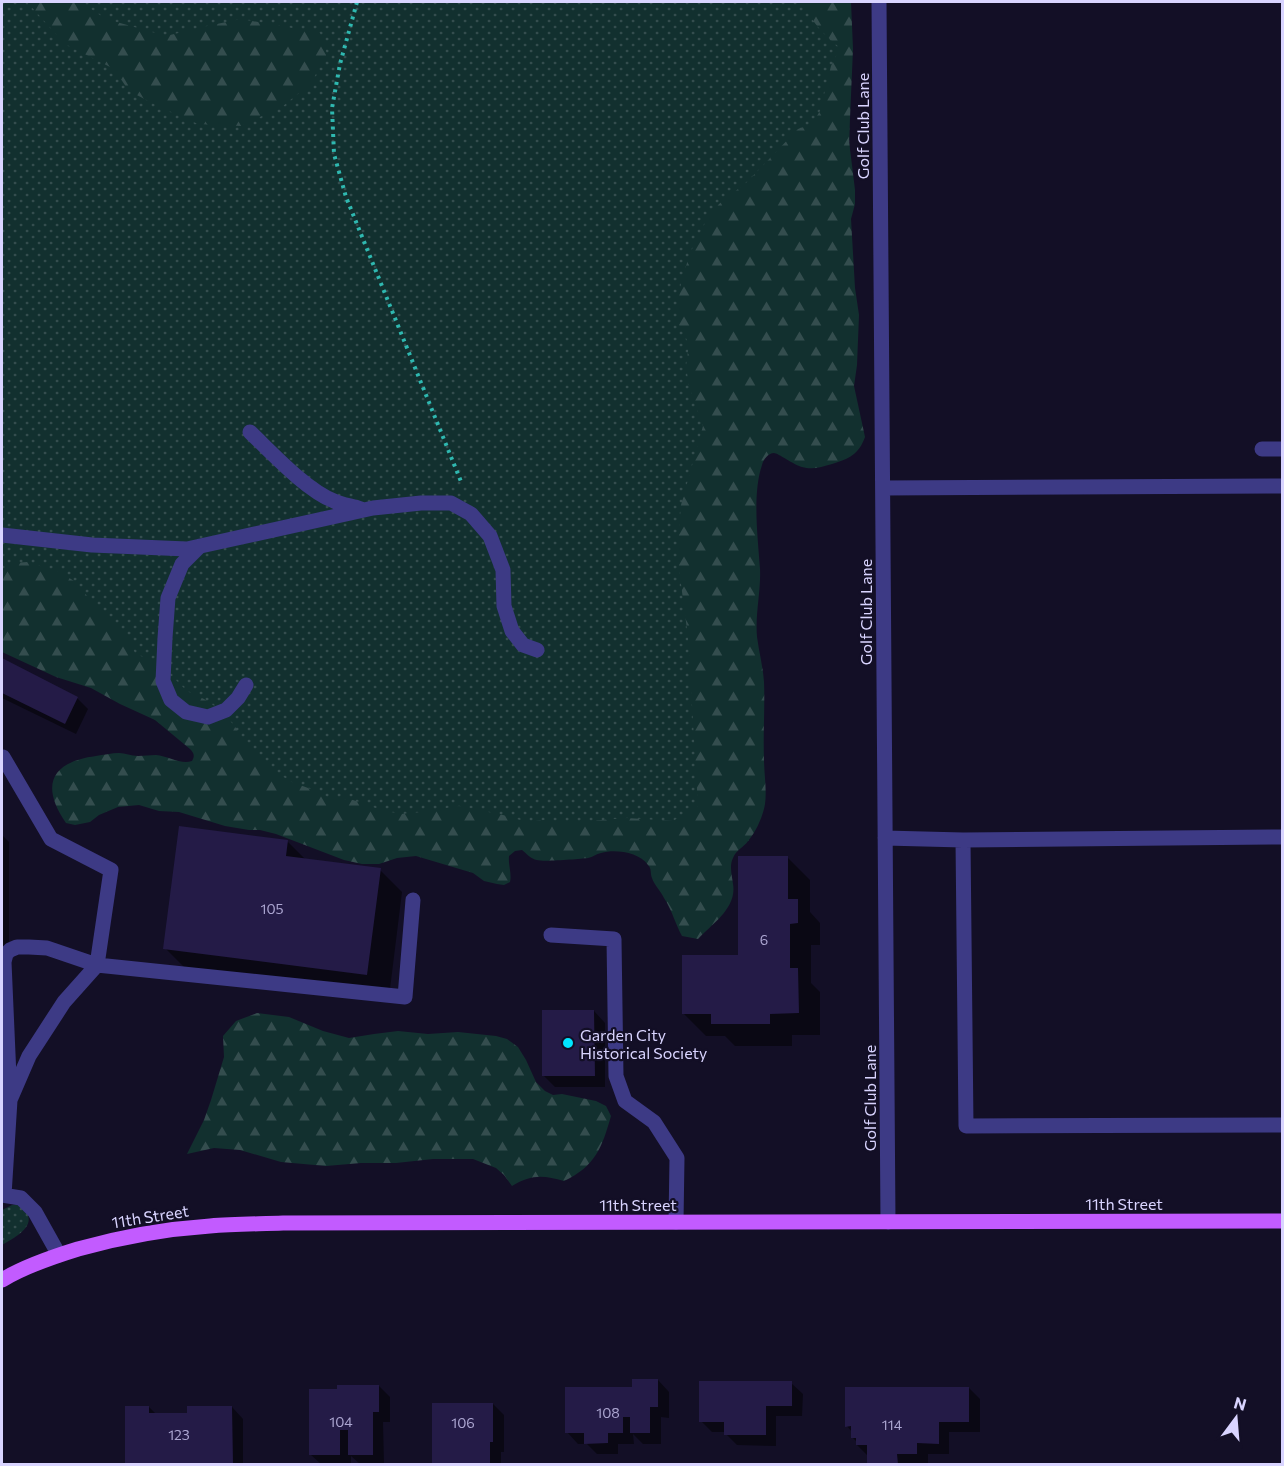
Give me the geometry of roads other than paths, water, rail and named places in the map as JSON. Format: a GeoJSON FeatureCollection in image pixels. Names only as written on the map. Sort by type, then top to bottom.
{"type":"FeatureCollection","features":[{"type":"Feature","properties":{"kind":"main road","name":"11th Street"},"geometry":{"type":"LineString","coordinates":[[2,1280],[35,1264],[103,1242],[155,1232],[209,1226],[284,1223],[1282,1221]]}},
{"type":"Feature","properties":{"kind":"street","name":"Golf Club Lane"},"geometry":{"type":"LineString","coordinates":[[879,2],[888,1222]]}},
{"type":"Feature","properties":{"kind":"street"},"geometry":{"type":"LineString","coordinates":[[250,432],[309,486],[333,501],[366,510]]}},
{"type":"Feature","properties":{"kind":"street"},"geometry":{"type":"LineString","coordinates":[[1262,449],[1282,449]]}},
{"type":"Feature","properties":{"kind":"street"},"geometry":{"type":"LineString","coordinates":[[883,488],[1282,486]]}},
{"type":"Feature","properties":{"kind":"street"},"geometry":{"type":"LineString","coordinates":[[2,535],[92,545],[187,549],[366,510],[421,503],[451,503],[471,514],[490,536],[503,570],[504,606],[512,632],[523,645],[537,650]]}},
{"type":"Feature","properties":{"kind":"street"},"geometry":{"type":"LineString","coordinates":[[200,546],[182,564],[168,598],[163,681],[171,700],[186,712],[208,717],[226,710],[238,698],[246,685]]}},
{"type":"Feature","properties":{"kind":"street"},"geometry":{"type":"LineString","coordinates":[[3,758],[51,839],[111,870],[97,965],[64,1002],[29,1056],[10,1100]]}},
{"type":"Feature","properties":{"kind":"street"},"geometry":{"type":"LineString","coordinates":[[885,838],[963,840],[1282,837]]}},
{"type":"Feature","properties":{"kind":"street"},"geometry":{"type":"LineString","coordinates":[[963,840],[966,1126],[1282,1125]]}},
{"type":"Feature","properties":{"kind":"street"},"geometry":{"type":"LineString","coordinates":[[59,1255],[35,1212],[21,1198],[3,1195],[10,1100],[4,962],[6,954],[17,947],[29,946],[47,948],[97,965],[405,998],[413,900]]}},
{"type":"Feature","properties":{"kind":"street"},"geometry":{"type":"LineString","coordinates":[[551,935],[614,939],[616,1076],[625,1101],[654,1122],[677,1158],[676,1222]]}},
{"type":"Feature","properties":{"kind":"place","name":"Garden City Historical Society"},"geometry":{"type":"Point","coordinates":[568,1043]}}]}
